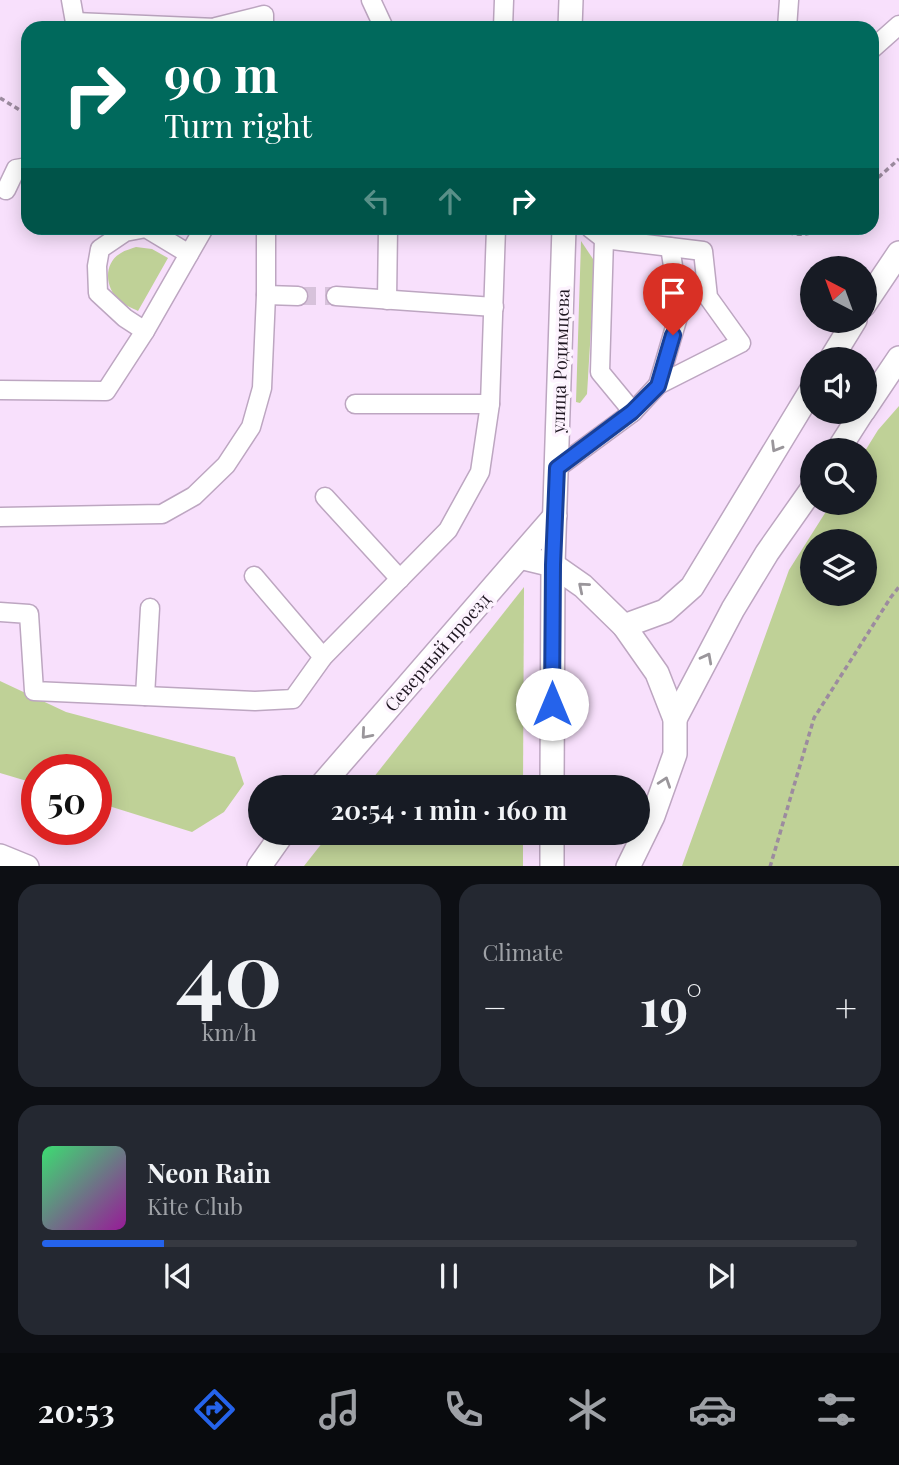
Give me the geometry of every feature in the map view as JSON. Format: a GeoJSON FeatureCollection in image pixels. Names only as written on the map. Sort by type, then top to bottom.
{"type":"FeatureCollection","features":[{"type":"Feature","properties":{"kind":"main road"},"geometry":{"type":"LineString","coordinates":[[570,21],[571,0]]}},
{"type":"Feature","properties":{"kind":"main road","name":"улица Родимцева"},"geometry":{"type":"LineString","coordinates":[[552,775],[553,565],[564,235]]}},
{"type":"Feature","properties":{"kind":"main road"},"geometry":{"type":"LineString","coordinates":[[877,286],[899,253]]}},
{"type":"Feature","properties":{"kind":"main road"},"geometry":{"type":"LineString","coordinates":[[877,391],[899,358]]}},
{"type":"Feature","properties":{"kind":"main road"},"geometry":{"type":"LineString","coordinates":[[624,626],[666,611],[692,587],[800,409]]}},
{"type":"Feature","properties":{"kind":"main road"},"geometry":{"type":"LineString","coordinates":[[675,719],[733,609],[800,506]]}},
{"type":"Feature","properties":{"kind":"main road","name":"Северный проезд"},"geometry":{"type":"LineString","coordinates":[[330,775],[555,516]]}},
{"type":"Feature","properties":{"kind":"main road"},"geometry":{"type":"LineString","coordinates":[[520,557],[553,565],[583,586],[624,626],[657,673],[675,719],[675,754],[653,816],[628,866]]}},
{"type":"Feature","properties":{"kind":"main road"},"geometry":{"type":"LineString","coordinates":[[259,866],[274,845]]}},
{"type":"Feature","properties":{"kind":"main road"},"geometry":{"type":"LineString","coordinates":[[552,845],[552,866]]}},
{"type":"Feature","properties":{"kind":"main road"},"geometry":{"type":"LineString","coordinates":[[0,856],[27,866]]}},
{"type":"Feature","properties":{"kind":"street"},"geometry":{"type":"LineString","coordinates":[[71,0],[75,21]]}},
{"type":"Feature","properties":{"kind":"street"},"geometry":{"type":"LineString","coordinates":[[371,0],[381,21]]}},
{"type":"Feature","properties":{"kind":"street"},"geometry":{"type":"LineString","coordinates":[[503,21],[504,0]]}},
{"type":"Feature","properties":{"kind":"street"},"geometry":{"type":"LineString","coordinates":[[788,21],[789,0]]}},
{"type":"Feature","properties":{"kind":"street"},"geometry":{"type":"LineString","coordinates":[[241,21],[266,14]]}},
{"type":"Feature","properties":{"kind":"street"},"geometry":{"type":"LineString","coordinates":[[879,43],[899,25]]}},
{"type":"Feature","properties":{"kind":"street"},"geometry":{"type":"LineString","coordinates":[[6,190],[16,169],[21,168]]}},
{"type":"Feature","properties":{"kind":"street"},"geometry":{"type":"LineString","coordinates":[[121,235],[100,249],[97,266],[98,293],[125,318],[145,331]]}},
{"type":"Feature","properties":{"kind":"street"},"geometry":{"type":"LineString","coordinates":[[158,235],[189,254]]}},
{"type":"Feature","properties":{"kind":"street"},"geometry":{"type":"LineString","coordinates":[[0,390],[106,391],[145,331],[200,235]]}},
{"type":"Feature","properties":{"kind":"street"},"geometry":{"type":"LineString","coordinates":[[0,517],[162,514],[194,496],[226,465],[251,426],[262,388],[266,235]]}},
{"type":"Feature","properties":{"kind":"street"},"geometry":{"type":"LineString","coordinates":[[387,300],[388,235]]}},
{"type":"Feature","properties":{"kind":"street"},"geometry":{"type":"LineString","coordinates":[[0,612],[29,614],[34,691],[255,701],[293,699],[323,657],[448,530],[480,472],[489,404],[496,235]]}},
{"type":"Feature","properties":{"kind":"street"},"geometry":{"type":"LineString","coordinates":[[597,235],[600,372],[632,412]]}},
{"type":"Feature","properties":{"kind":"street"},"geometry":{"type":"LineString","coordinates":[[557,468],[632,412],[658,386],[741,343],[708,298],[704,251],[607,235]]}},
{"type":"Feature","properties":{"kind":"street"},"geometry":{"type":"LineString","coordinates":[[658,386],[680,310],[670,247]]}},
{"type":"Feature","properties":{"kind":"street"},"geometry":{"type":"LineString","coordinates":[[266,295],[298,296]]}},
{"type":"Feature","properties":{"kind":"street"},"geometry":{"type":"LineString","coordinates":[[336,296],[494,307]]}},
{"type":"Feature","properties":{"kind":"street"},"geometry":{"type":"LineString","coordinates":[[680,310],[708,298]]}},
{"type":"Feature","properties":{"kind":"street"},"geometry":{"type":"LineString","coordinates":[[355,404],[489,404]]}},
{"type":"Feature","properties":{"kind":"street"},"geometry":{"type":"LineString","coordinates":[[325,497],[400,579]]}},
{"type":"Feature","properties":{"kind":"street"},"geometry":{"type":"LineString","coordinates":[[254,576],[323,657]]}},
{"type":"Feature","properties":{"kind":"street"},"geometry":{"type":"LineString","coordinates":[[145,696],[150,608]]}},
{"type":"Feature","properties":{"kind":"path"},"geometry":{"type":"LineString","coordinates":[[0,98],[21,111]]}},
{"type":"Feature","properties":{"kind":"path"},"geometry":{"type":"LineString","coordinates":[[879,177],[899,159]]}},
{"type":"Feature","properties":{"kind":"path"},"geometry":{"type":"LineString","coordinates":[[770,866],[814,718],[899,587]]}},
{"type":"Feature","properties":{"kind":"green space"},"geometry":{"type":"Polygon","coordinates":[[[581,241],[595,262],[587,394],[580,403],[576,402],[581,241]]]}},
{"type":"Feature","properties":{"kind":"green space"},"geometry":{"type":"Polygon","coordinates":[[[136,247],[152,249],[168,258],[138,311],[114,295],[108,276],[115,257],[136,247]]]}},
{"type":"Feature","properties":{"kind":"green space"},"geometry":{"type":"Polygon","coordinates":[[[899,406],[899,866],[682,866],[789,570],[800,553],[800,606],[877,606],[877,529],[815,529],[824,515],[877,515],[877,438],[873,438],[899,406]]]}},
{"type":"Feature","properties":{"kind":"green space"},"geometry":{"type":"Polygon","coordinates":[[[524,587],[523,775],[375,775],[524,587]]]}},
{"type":"Feature","properties":{"kind":"green space"},"geometry":{"type":"Polygon","coordinates":[[[0,681],[66,712],[235,757],[244,784],[224,812],[192,832],[112,807],[112,754],[21,754],[21,779],[0,773],[0,681]]]}},
{"type":"Feature","properties":{"kind":"green space"},"geometry":{"type":"Polygon","coordinates":[[[321,845],[523,845],[523,866],[304,866],[321,845]]]}},
{"type":"Feature","properties":{"kind":"tunnel"},"geometry":{"type":"LineString","coordinates":[[298,296],[336,296]]}},
{"type":"Feature","properties":{"kind":"route"},"geometry":{"type":"LineString","coordinates":[[552,704],[557,468],[632,412],[658,386],[673,335]]}}]}
